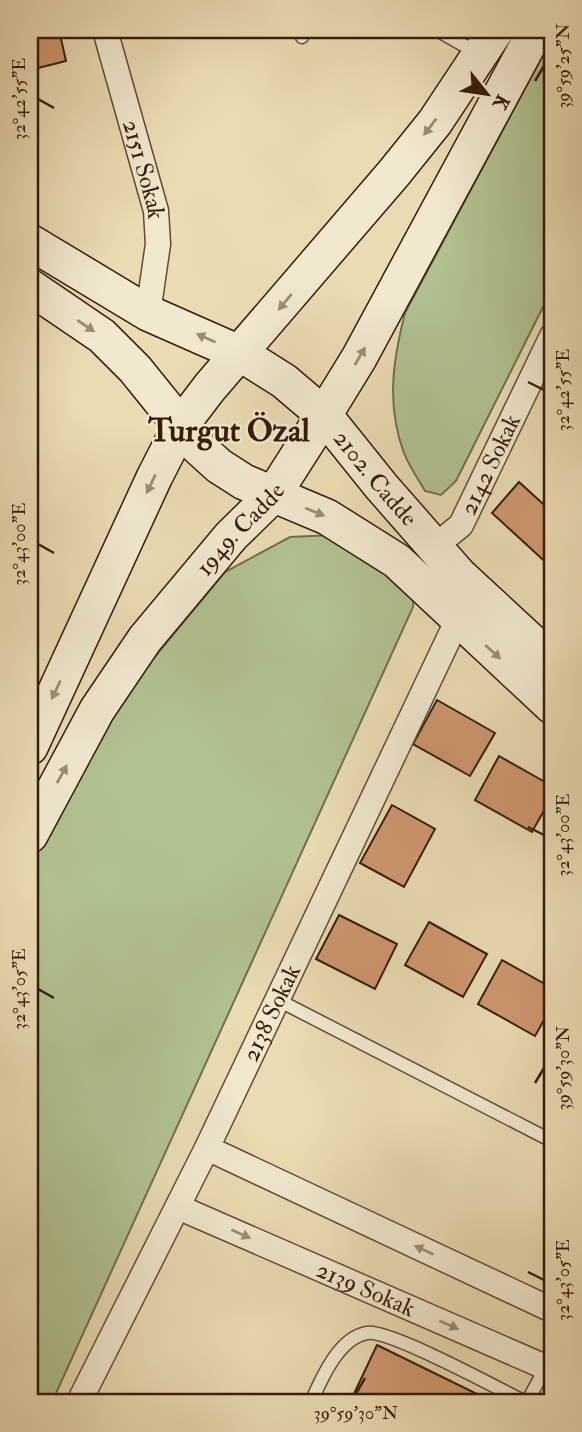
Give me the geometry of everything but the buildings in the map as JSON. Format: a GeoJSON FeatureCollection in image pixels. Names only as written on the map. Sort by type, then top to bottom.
{"type":"FeatureCollection","features":[{"type":"Feature","properties":{"kind":"street","name":"2151 Sokak"},"geometry":{"type":"LineString","coordinates":[[105,30],[156,211],[158,244],[148,313]]}},
{"type":"Feature","properties":{"kind":"street","name":"1949. Cadde"},"geometry":{"type":"LineString","coordinates":[[30,835],[97,710],[145,639],[231,536],[273,495],[324,415],[359,358],[536,30]]}},
{"type":"Feature","properties":{"kind":"street"},"geometry":{"type":"LineString","coordinates":[[30,747],[153,478],[181,425],[210,387],[241,354],[435,122],[488,43]]}},
{"type":"Feature","properties":{"kind":"street","name":"2102. Cadde"},"geometry":{"type":"LineString","coordinates":[[30,242],[148,313],[241,354],[284,381],[324,415],[381,486],[459,575],[552,661]]}},
{"type":"Feature","properties":{"kind":"street","name":"2102. Cadde"},"geometry":{"type":"LineString","coordinates":[[30,287],[102,336],[135,369],[198,447],[219,466],[244,482],[327,517],[397,561],[552,706]]}},
{"type":"Feature","properties":{"kind":"street","name":"2142 Sokak"},"geometry":{"type":"LineString","coordinates":[[434,547],[461,525],[552,336]]}},
{"type":"Feature","properties":{"kind":"street","name":"2138 Sokak"},"geometry":{"type":"LineString","coordinates":[[79,1402],[207,1148],[458,619]]}},
{"type":"Feature","properties":{"kind":"street"},"geometry":{"type":"LineString","coordinates":[[207,1148],[552,1310]]}},
{"type":"Feature","properties":{"kind":"street","name":"2139 Sokak"},"geometry":{"type":"LineString","coordinates":[[178,1207],[549,1369]]}},
{"type":"Feature","properties":{"kind":"lane"},"geometry":{"type":"LineString","coordinates":[[436,30],[488,43]]}},
{"type":"Feature","properties":{"kind":"lane"},"geometry":{"type":"LineString","coordinates":[[276,999],[552,1141]]}},
{"type":"Feature","properties":{"kind":"lane"},"geometry":{"type":"LineString","coordinates":[[310,1402],[330,1362],[354,1338],[368,1332],[395,1339],[526,1402],[549,1369]]}},
{"type":"Feature","properties":{"kind":"green space"},"geometry":{"type":"Polygon","coordinates":[[[552,38],[552,289],[456,481],[441,495],[425,491],[404,453],[398,435],[393,400],[397,348],[405,313],[552,38]]]}},
{"type":"Feature","properties":{"kind":"green space"},"geometry":{"type":"Polygon","coordinates":[[[333,535],[415,583],[413,607],[52,1402],[30,1402],[30,862],[86,754],[143,671],[225,572],[290,537],[333,535]]]}},
{"type":"Feature","properties":{"kind":"district","name":"Turgut Özal"},"geometry":{"type":"Point","coordinates":[229,431]}}]}
